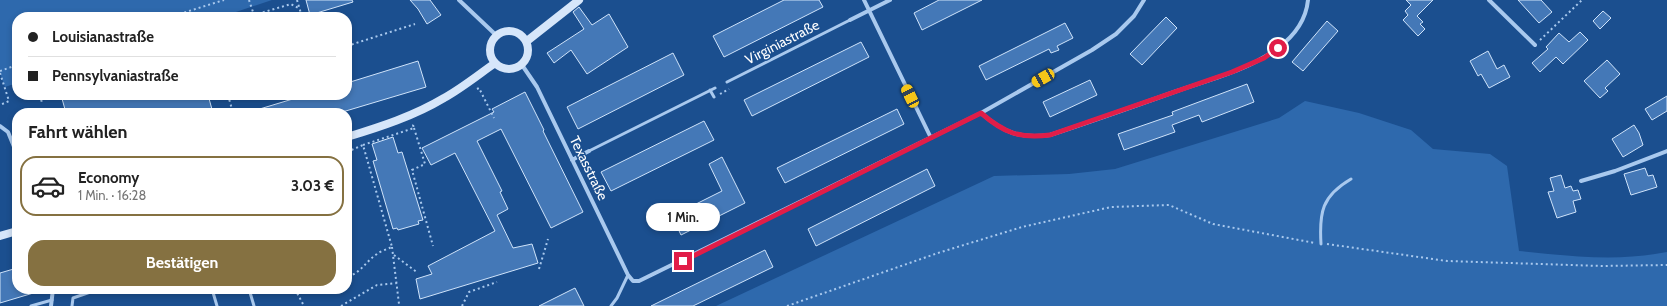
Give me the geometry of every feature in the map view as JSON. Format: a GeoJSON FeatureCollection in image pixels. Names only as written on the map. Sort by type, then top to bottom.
{"type":"FeatureCollection","features":[{"type":"Feature","properties":{"kind":"street"},"geometry":{"type":"LineString","coordinates":[[459,0],[497,36]]}},
{"type":"Feature","properties":{"kind":"street"},"geometry":{"type":"LineString","coordinates":[[526,41],[579,0]]}},
{"type":"Feature","properties":{"kind":"street"},"geometry":{"type":"LineString","coordinates":[[864,0],[931,138],[981,113],[1092,50],[1116,34],[1134,16],[1144,0]]}},
{"type":"Feature","properties":{"kind":"street","name":"Virginiastraße"},"geometry":{"type":"LineString","coordinates":[[850,20],[890,0]]}},
{"type":"Feature","properties":{"kind":"street"},"geometry":{"type":"LineString","coordinates":[[981,113],[1003,130],[1026,137],[1050,135],[1074,127],[1232,72],[1264,58],[1283,44],[1299,25],[1306,12],[1308,0]]}},
{"type":"Feature","properties":{"kind":"street"},"geometry":{"type":"LineString","coordinates":[[1489,0],[1535,45]]}},
{"type":"Feature","properties":{"kind":"street"},"geometry":{"type":"LineString","coordinates":[[507,31],[513,32],[518,33],[526,41],[529,48],[528,54],[522,65],[508,70],[495,63],[491,55],[490,47],[497,36],[507,31]]}},
{"type":"Feature","properties":{"kind":"street"},"geometry":{"type":"LineString","coordinates":[[352,135],[386,125],[431,105],[495,63]]}},
{"type":"Feature","properties":{"kind":"street","name":"Texasstraße"},"geometry":{"type":"LineString","coordinates":[[522,65],[537,87],[628,275],[633,281],[644,280],[931,138]]}},
{"type":"Feature","properties":{"kind":"street"},"geometry":{"type":"LineString","coordinates":[[0,126],[8,132],[12,142]]}},
{"type":"Feature","properties":{"kind":"street"},"geometry":{"type":"LineString","coordinates":[[572,160],[589,151]]}},
{"type":"Feature","properties":{"kind":"street"},"geometry":{"type":"LineString","coordinates":[[1582,181],[1615,171],[1667,151]]}},
{"type":"Feature","properties":{"kind":"street"},"geometry":{"type":"LineString","coordinates":[[0,236],[12,232]]}},
{"type":"Feature","properties":{"kind":"street"},"geometry":{"type":"LineString","coordinates":[[51,306],[53,294]]}},
{"type":"Feature","properties":{"kind":"lane","name":"Virginiastraße"},"geometry":{"type":"LineString","coordinates":[[727,82],[850,20]]}},
{"type":"Feature","properties":{"kind":"lane"},"geometry":{"type":"LineString","coordinates":[[589,151],[715,88]]}},
{"type":"Feature","properties":{"kind":"lane"},"geometry":{"type":"LineString","coordinates":[[710,90],[714,97]]}},
{"type":"Feature","properties":{"kind":"lane"},"geometry":{"type":"LineString","coordinates":[[1321,244],[1319,222],[1324,204],[1335,189],[1350,179]]}},
{"type":"Feature","properties":{"kind":"lane"},"geometry":{"type":"LineString","coordinates":[[611,306],[617,298],[628,275]]}},
{"type":"Feature","properties":{"kind":"lane"},"geometry":{"type":"LineString","coordinates":[[72,306],[73,298],[84,294]]}},
{"type":"Feature","properties":{"kind":"lane"},"geometry":{"type":"LineString","coordinates":[[213,294],[217,306]]}},
{"type":"Feature","properties":{"kind":"lane"},"geometry":{"type":"LineString","coordinates":[[251,294],[254,306]]}},
{"type":"Feature","properties":{"kind":"lane"},"geometry":{"type":"LineString","coordinates":[[31,306],[53,299]]}},
{"type":"Feature","properties":{"kind":"path"},"geometry":{"type":"LineString","coordinates":[[186,12],[224,0]]}},
{"type":"Feature","properties":{"kind":"path"},"geometry":{"type":"LineString","coordinates":[[249,0],[251,12]]}},
{"type":"Feature","properties":{"kind":"path"},"geometry":{"type":"LineString","coordinates":[[297,0],[301,12]]}},
{"type":"Feature","properties":{"kind":"path"},"geometry":{"type":"LineString","coordinates":[[1535,45],[1582,0]]}},
{"type":"Feature","properties":{"kind":"path"},"geometry":{"type":"LineString","coordinates":[[265,12],[291,4],[300,9]]}},
{"type":"Feature","properties":{"kind":"path"},"geometry":{"type":"LineString","coordinates":[[352,44],[414,24]]}},
{"type":"Feature","properties":{"kind":"path"},"geometry":{"type":"LineString","coordinates":[[0,105],[9,101],[0,72],[12,67]]}},
{"type":"Feature","properties":{"kind":"path"},"geometry":{"type":"LineString","coordinates":[[714,97],[730,88],[727,82]]}},
{"type":"Feature","properties":{"kind":"path"},"geometry":{"type":"LineString","coordinates":[[480,88],[494,118]]}},
{"type":"Feature","properties":{"kind":"path"},"geometry":{"type":"LineString","coordinates":[[414,128],[425,164],[412,170],[433,246]]}},
{"type":"Feature","properties":{"kind":"path"},"geometry":{"type":"LineString","coordinates":[[352,150],[363,145],[394,255],[398,306]]}},
{"type":"Feature","properties":{"kind":"path"},"geometry":{"type":"LineString","coordinates":[[787,306],[938,253],[1014,229],[1111,207],[1168,205],[1213,224],[1321,244],[1447,261],[1602,266],[1667,265]]}},
{"type":"Feature","properties":{"kind":"path"},"geometry":{"type":"LineString","coordinates":[[539,269],[548,239]]}},
{"type":"Feature","properties":{"kind":"path"},"geometry":{"type":"LineString","coordinates":[[352,276],[377,254],[392,247]]}},
{"type":"Feature","properties":{"kind":"path"},"geometry":{"type":"LineString","coordinates":[[394,255],[418,273]]}},
{"type":"Feature","properties":{"kind":"path"},"geometry":{"type":"LineString","coordinates":[[462,306],[469,292],[496,282]]}},
{"type":"Feature","properties":{"kind":"path"},"geometry":{"type":"LineString","coordinates":[[341,306],[377,285],[397,283]]}},
{"type":"Feature","properties":{"kind":"path"},"geometry":{"type":"LineString","coordinates":[[298,294],[304,306]]}},
{"type":"Feature","properties":{"kind":"shaded area"},"geometry":{"type":"Polygon","coordinates":[[[0,0],[272,0],[236,12],[12,12],[12,85],[5,87],[0,73],[0,0]]]}},
{"type":"Feature","properties":{"kind":"shaded area"},"geometry":{"type":"Polygon","coordinates":[[[1305,101],[1359,113],[1411,130],[1433,149],[1490,154],[1507,166],[1519,251],[1593,257],[1630,257],[1667,252],[1667,306],[716,306],[994,176],[1069,174],[1115,169],[1279,118],[1305,101]]]}},
{"type":"Feature","properties":{"kind":"building"},"geometry":{"type":"Polygon","coordinates":[[[306,0],[352,0],[353,2],[320,12],[309,12],[306,0]]]}},
{"type":"Feature","properties":{"kind":"building"},"geometry":{"type":"Polygon","coordinates":[[[410,0],[430,0],[441,15],[427,24],[418,9],[410,0]]]}},
{"type":"Feature","properties":{"kind":"building"},"geometry":{"type":"Polygon","coordinates":[[[784,0],[819,0],[823,7],[724,57],[713,36],[784,0]]]}},
{"type":"Feature","properties":{"kind":"building"},"geometry":{"type":"Polygon","coordinates":[[[939,0],[982,0],[922,30],[914,13],[939,0]]]}},
{"type":"Feature","properties":{"kind":"building"},"geometry":{"type":"Polygon","coordinates":[[[1406,0],[1433,0],[1417,16],[1423,22],[1420,24],[1425,29],[1418,36],[1403,20],[1408,15],[1405,11],[1411,5],[1406,0]]]}},
{"type":"Feature","properties":{"kind":"building"},"geometry":{"type":"Polygon","coordinates":[[[1518,0],[1541,0],[1552,12],[1539,23],[1518,0]]]}},
{"type":"Feature","properties":{"kind":"building"},"geometry":{"type":"Polygon","coordinates":[[[579,7],[592,25],[609,14],[628,47],[587,74],[571,50],[554,63],[547,53],[584,29],[573,12],[579,7]]]}},
{"type":"Feature","properties":{"kind":"building"},"geometry":{"type":"Polygon","coordinates":[[[1603,11],[1611,18],[1600,29],[1593,21],[1603,11]]]}},
{"type":"Feature","properties":{"kind":"building"},"geometry":{"type":"Polygon","coordinates":[[[1166,17],[1177,28],[1142,65],[1130,54],[1166,17]]]}},
{"type":"Feature","properties":{"kind":"building"},"geometry":{"type":"Polygon","coordinates":[[[1327,21],[1338,31],[1303,71],[1292,62],[1327,21]]]}},
{"type":"Feature","properties":{"kind":"building"},"geometry":{"type":"Polygon","coordinates":[[[1065,23],[1073,38],[1057,46],[1059,50],[1051,53],[1049,49],[986,80],[979,66],[1065,23]]]}},
{"type":"Feature","properties":{"kind":"building"},"geometry":{"type":"Polygon","coordinates":[[[1580,32],[1588,40],[1563,64],[1556,57],[1540,72],[1532,63],[1548,49],[1546,47],[1559,33],[1569,42],[1580,32]]]}},
{"type":"Feature","properties":{"kind":"building"},"geometry":{"type":"Polygon","coordinates":[[[861,42],[869,57],[752,116],[744,100],[861,42]]]}},
{"type":"Feature","properties":{"kind":"building"},"geometry":{"type":"Polygon","coordinates":[[[1488,51],[1497,69],[1504,65],[1510,77],[1489,88],[1481,74],[1478,76],[1470,61],[1488,51]]]}},
{"type":"Feature","properties":{"kind":"building"},"geometry":{"type":"Polygon","coordinates":[[[673,53],[684,75],[578,129],[567,107],[673,53]]]}},
{"type":"Feature","properties":{"kind":"building"},"geometry":{"type":"Polygon","coordinates":[[[1607,60],[1620,74],[1605,88],[1608,91],[1600,98],[1584,81],[1607,60]]]}},
{"type":"Feature","properties":{"kind":"building"},"geometry":{"type":"Polygon","coordinates":[[[418,61],[426,87],[352,109],[263,108],[289,100],[352,100],[352,81],[418,61]]]}},
{"type":"Feature","properties":{"kind":"building"},"geometry":{"type":"Polygon","coordinates":[[[1090,80],[1097,95],[1050,117],[1043,102],[1090,80]]]}},
{"type":"Feature","properties":{"kind":"building"},"geometry":{"type":"Polygon","coordinates":[[[1247,84],[1254,102],[1202,122],[1199,115],[1172,125],[1175,132],[1124,150],[1118,134],[1173,115],[1172,112],[1247,84]]]}},
{"type":"Feature","properties":{"kind":"building"},"geometry":{"type":"Polygon","coordinates":[[[525,92],[583,212],[551,228],[501,129],[477,141],[502,191],[500,192],[508,209],[497,215],[513,248],[532,244],[538,263],[420,299],[416,279],[432,274],[428,266],[495,231],[455,153],[431,165],[422,148],[494,112],[492,109],[525,92]]]}},
{"type":"Feature","properties":{"kind":"building"},"geometry":{"type":"Polygon","coordinates":[[[1667,96],[1667,111],[1652,120],[1645,109],[1667,96]]]}},
{"type":"Feature","properties":{"kind":"building"},"geometry":{"type":"Polygon","coordinates":[[[62,100],[209,100],[212,108],[65,108],[62,100]]]}},
{"type":"Feature","properties":{"kind":"building"},"geometry":{"type":"Polygon","coordinates":[[[897,109],[904,124],[785,183],[777,168],[897,109]]]}},
{"type":"Feature","properties":{"kind":"building"},"geometry":{"type":"Polygon","coordinates":[[[704,121],[714,140],[611,191],[601,172],[704,121]]]}},
{"type":"Feature","properties":{"kind":"building"},"geometry":{"type":"Polygon","coordinates":[[[1634,125],[1639,133],[1643,145],[1623,157],[1612,139],[1634,125]]]}},
{"type":"Feature","properties":{"kind":"building"},"geometry":{"type":"Polygon","coordinates":[[[393,137],[398,153],[402,152],[423,220],[418,221],[419,224],[398,230],[397,228],[393,229],[373,161],[377,160],[372,144],[393,137]]]}},
{"type":"Feature","properties":{"kind":"building"},"geometry":{"type":"Polygon","coordinates":[[[722,157],[745,203],[681,235],[672,216],[722,191],[709,164],[722,157]]]}},
{"type":"Feature","properties":{"kind":"building"},"geometry":{"type":"Polygon","coordinates":[[[1645,168],[1648,176],[1653,175],[1657,187],[1631,195],[1624,174],[1645,168]]]}},
{"type":"Feature","properties":{"kind":"building"},"geometry":{"type":"Polygon","coordinates":[[[927,169],[935,186],[816,246],[808,229],[927,169]]]}},
{"type":"Feature","properties":{"kind":"building"},"geometry":{"type":"Polygon","coordinates":[[[1561,175],[1565,188],[1571,186],[1573,191],[1578,190],[1581,199],[1573,201],[1576,212],[1557,218],[1548,192],[1554,191],[1550,178],[1561,175]]]}},
{"type":"Feature","properties":{"kind":"building"},"geometry":{"type":"Polygon","coordinates":[[[765,250],[773,267],[693,306],[651,306],[765,250]]]}},
{"type":"Feature","properties":{"kind":"building"},"geometry":{"type":"Polygon","coordinates":[[[12,269],[12,294],[30,294],[0,303],[0,273],[12,269]]]}},
{"type":"Feature","properties":{"kind":"building"},"geometry":{"type":"Polygon","coordinates":[[[575,288],[584,306],[539,306],[575,288]]]}},
{"type":"Feature","properties":{"kind":"route"},"geometry":{"type":"LineString","coordinates":[[683,261],[981,113],[1003,130],[1014,134],[1026,137],[1050,135],[1232,72],[1264,58],[1278,48]]}}]}
